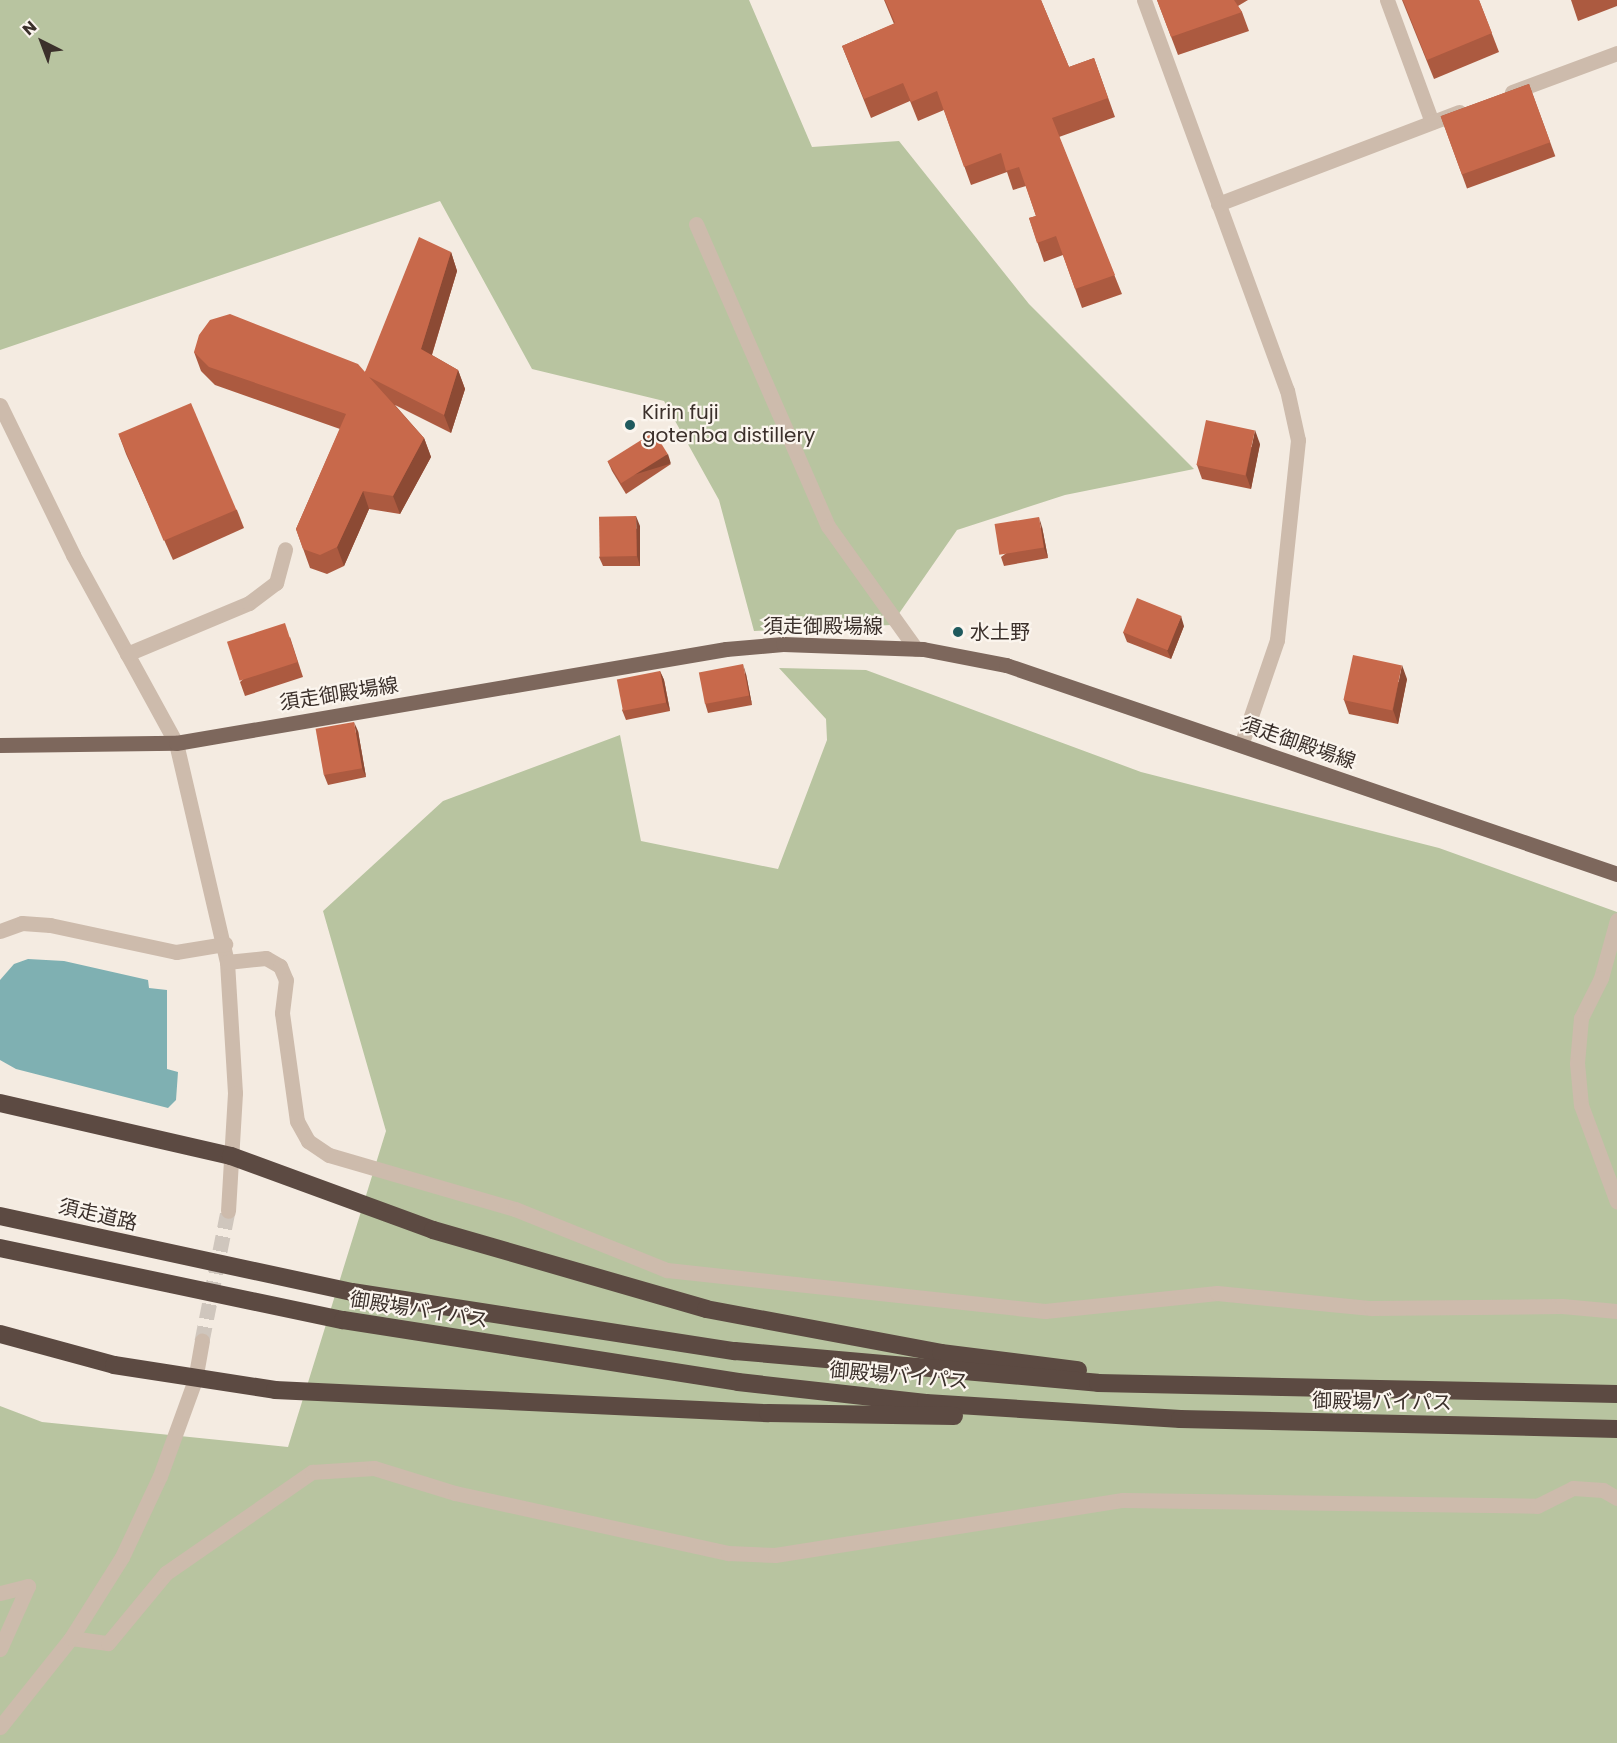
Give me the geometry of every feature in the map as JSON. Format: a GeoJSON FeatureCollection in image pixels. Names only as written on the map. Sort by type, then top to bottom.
{"type":"FeatureCollection","features":[{"type":"Feature","properties":{"kind":"highway"},"geometry":{"type":"LineString","coordinates":[[0,1102],[231,1156],[433,1230],[706,1309],[941,1353],[1256,1388]]}},
{"type":"Feature","properties":{"kind":"highway","name":"須走道路"},"geometry":{"type":"LineString","coordinates":[[0,1216],[185,1258]]}},
{"type":"Feature","properties":{"kind":"highway","name":"御殿場バイパス"},"geometry":{"type":"LineString","coordinates":[[0,1248],[184,1289],[355,1322],[738,1382],[926,1402],[1179,1419],[1617,1429]]}},
{"type":"Feature","properties":{"kind":"highway","name":"御殿場バイパス"},"geometry":{"type":"LineString","coordinates":[[185,1258],[519,1320],[735,1351],[1098,1383],[1617,1394]]}},
{"type":"Feature","properties":{"kind":"highway"},"geometry":{"type":"LineString","coordinates":[[0,1334],[114,1365],[195,1380],[396,1398],[768,1413],[1179,1419]]}},
{"type":"Feature","properties":{"kind":"main road","name":"須走御殿場線"},"geometry":{"type":"LineString","coordinates":[[0,745],[176,743],[726,649],[783,644],[916,649],[1006,666],[1617,874]]}},
{"type":"Feature","properties":{"kind":"street"},"geometry":{"type":"LineString","coordinates":[[1144,0],[1287,390],[1298,440],[1276,640],[1241,746]]}},
{"type":"Feature","properties":{"kind":"street"},"geometry":{"type":"LineString","coordinates":[[1387,0],[1432,122]]}},
{"type":"Feature","properties":{"kind":"street"},"geometry":{"type":"LineString","coordinates":[[1499,97],[1617,54]]}},
{"type":"Feature","properties":{"kind":"street"},"geometry":{"type":"LineString","coordinates":[[1218,204],[1477,105]]}},
{"type":"Feature","properties":{"kind":"street"},"geometry":{"type":"LineString","coordinates":[[696,224],[828,526],[916,649]]}},
{"type":"Feature","properties":{"kind":"street"},"geometry":{"type":"LineString","coordinates":[[0,405],[127,654],[176,743],[225,944],[235,1093],[228,1211]]}},
{"type":"Feature","properties":{"kind":"street"},"geometry":{"type":"LineString","coordinates":[[127,654],[249,603],[276,583],[285,549]]}},
{"type":"Feature","properties":{"kind":"street"},"geometry":{"type":"LineString","coordinates":[[1617,920],[1601,978],[1581,1018],[1577,1063],[1581,1106],[1617,1202]]}},
{"type":"Feature","properties":{"kind":"street"},"geometry":{"type":"LineString","coordinates":[[0,931],[22,923],[50,925],[167,951],[225,944]]}},
{"type":"Feature","properties":{"kind":"street"},"geometry":{"type":"LineString","coordinates":[[227,962],[266,958],[280,966],[286,980],[282,1013],[297,1121],[308,1141],[329,1155],[516,1209],[667,1270],[1045,1311],[1217,1293],[1371,1308],[1562,1306],[1617,1311]]}},
{"type":"Feature","properties":{"kind":"street"},"geometry":{"type":"LineString","coordinates":[[0,1727],[71,1638],[122,1557],[160,1476],[195,1380],[202,1341]]}},
{"type":"Feature","properties":{"kind":"street"},"geometry":{"type":"LineString","coordinates":[[71,1638],[108,1643],[166,1573],[312,1472],[374,1468],[455,1493],[578,1518],[728,1553],[775,1555],[1123,1500],[1537,1506],[1573,1488],[1603,1490],[1617,1498]]}},
{"type":"Feature","properties":{"kind":"street"},"geometry":{"type":"LineString","coordinates":[[0,1593],[28,1586],[0,1648]]}},
{"type":"Feature","properties":{"kind":"green space"},"geometry":{"type":"Polygon","coordinates":[[[0,0],[749,0],[812,147],[899,141],[1029,304],[1194,469],[1065,495],[957,530],[891,625],[754,631],[719,500],[664,401],[532,369],[440,201],[0,350],[0,0]]]}},
{"type":"Feature","properties":{"kind":"green space"},"geometry":{"type":"Polygon","coordinates":[[[779,668],[866,670],[1141,772],[1439,848],[1617,912],[1617,1743],[0,1743],[0,1406],[42,1422],[288,1447],[386,1131],[323,911],[443,801],[620,735],[641,841],[778,869],[827,740],[826,719],[779,668]]]}},
{"type":"Feature","properties":{"kind":"water"},"geometry":{"type":"Polygon","coordinates":[[[28,959],[64,961],[148,980],[149,988],[167,990],[167,1069],[178,1072],[176,1100],[168,1108],[16,1069],[0,1060],[0,980],[14,964],[28,959]]]}},
{"type":"Feature","properties":{"kind":"building"},"geometry":{"type":"Polygon","coordinates":[[[885,0],[1041,0],[1069,67],[1094,58],[1108,98],[1052,118],[1115,275],[1075,289],[1056,236],[1037,243],[1029,218],[1036,216],[1019,167],[1006,171],[1001,153],[964,167],[937,91],[911,102],[903,83],[864,99],[842,46],[895,23],[885,0]]]}},
{"type":"Feature","properties":{"kind":"building"},"geometry":{"type":"Polygon","coordinates":[[[1157,0],[1234,0],[1242,12],[1171,37],[1157,0]]]}},
{"type":"Feature","properties":{"kind":"building"},"geometry":{"type":"Polygon","coordinates":[[[1403,0],[1479,0],[1492,33],[1427,60],[1403,0]]]}},
{"type":"Feature","properties":{"kind":"building"},"geometry":{"type":"Polygon","coordinates":[[[1529,84],[1550,142],[1462,174],[1441,116],[1529,84]]]}},
{"type":"Feature","properties":{"kind":"building"},"geometry":{"type":"Polygon","coordinates":[[[419,237],[451,252],[421,349],[458,370],[444,415],[369,377],[424,438],[393,496],[363,491],[337,547],[320,555],[303,549],[296,529],[346,414],[209,367],[194,352],[199,335],[210,320],[230,314],[358,364],[365,372],[419,237]]]}},
{"type":"Feature","properties":{"kind":"building"},"geometry":{"type":"Polygon","coordinates":[[[191,403],[236,510],[164,541],[118,434],[191,403]]]}},
{"type":"Feature","properties":{"kind":"building"},"geometry":{"type":"Polygon","coordinates":[[[1206,420],[1255,430],[1245,475],[1196,465],[1206,420]]]}},
{"type":"Feature","properties":{"kind":"building"},"geometry":{"type":"Polygon","coordinates":[[[654,432],[668,454],[621,483],[607,461],[654,432]]]}},
{"type":"Feature","properties":{"kind":"building"},"geometry":{"type":"Polygon","coordinates":[[[636,516],[637,556],[600,557],[599,517],[636,516]]]}},
{"type":"Feature","properties":{"kind":"building"},"geometry":{"type":"Polygon","coordinates":[[[1039,517],[1044,548],[999,555],[995,524],[1039,517]]]}},
{"type":"Feature","properties":{"kind":"building"},"geometry":{"type":"Polygon","coordinates":[[[1137,598],[1182,616],[1168,650],[1123,632],[1137,598]]]}},
{"type":"Feature","properties":{"kind":"building"},"geometry":{"type":"Polygon","coordinates":[[[285,623],[298,662],[240,681],[227,642],[285,623]]]}},
{"type":"Feature","properties":{"kind":"building"},"geometry":{"type":"Polygon","coordinates":[[[1353,655],[1402,665],[1392,710],[1343,700],[1353,655]]]}},
{"type":"Feature","properties":{"kind":"building"},"geometry":{"type":"Polygon","coordinates":[[[743,664],[749,695],[705,704],[699,673],[743,664]]]}},
{"type":"Feature","properties":{"kind":"building"},"geometry":{"type":"Polygon","coordinates":[[[660,671],[666,702],[623,711],[617,679],[660,671]]]}},
{"type":"Feature","properties":{"kind":"building"},"geometry":{"type":"Polygon","coordinates":[[[354,722],[362,768],[324,775],[316,729],[354,722]]]}},
{"type":"Feature","properties":{"kind":"tunnel"},"geometry":{"type":"LineString","coordinates":[[202,1341],[228,1211]]}},
{"type":"Feature","properties":{"kind":"place","name":"Kirin fuji gotenba distillery"},"geometry":{"type":"Point","coordinates":[630,425]}},
{"type":"Feature","properties":{"kind":"place","name":"水土野"},"geometry":{"type":"Point","coordinates":[958,632]}}]}
